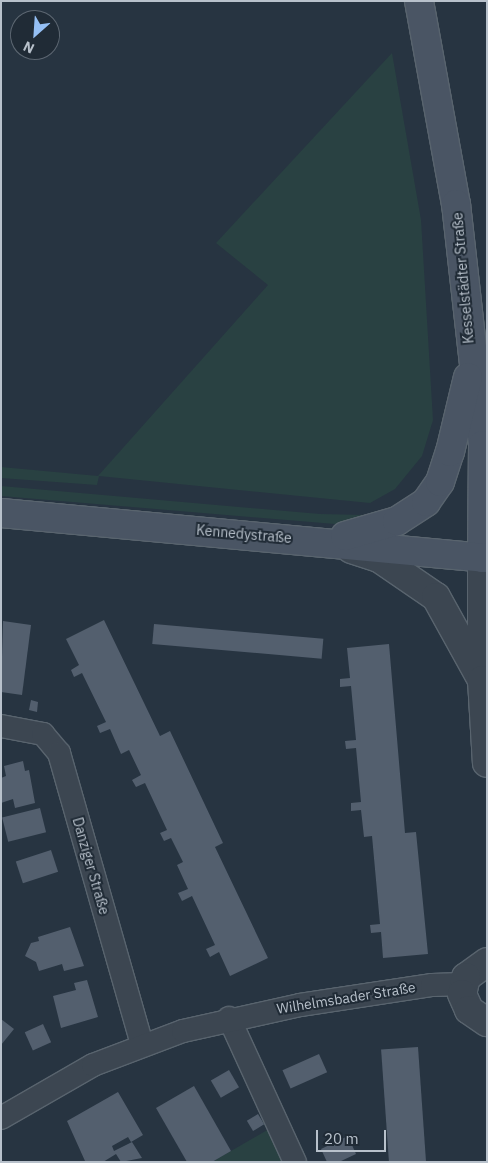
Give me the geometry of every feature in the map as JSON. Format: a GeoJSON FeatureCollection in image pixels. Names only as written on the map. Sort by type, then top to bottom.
{"type":"FeatureCollection","features":[{"type":"Feature","properties":{"kind":"main road","name":"Kesselstädter Straße"},"geometry":{"type":"LineString","coordinates":[[419,1],[456,204],[470,352],[483,445],[484,558]]}},
{"type":"Feature","properties":{"kind":"main road"},"geometry":{"type":"LineString","coordinates":[[470,352],[487,398]]}},
{"type":"Feature","properties":{"kind":"main road"},"geometry":{"type":"LineString","coordinates":[[325,541],[397,521],[426,502],[440,482],[450,452],[470,352]]}},
{"type":"Feature","properties":{"kind":"main road","name":"Kennedystraße"},"geometry":{"type":"LineString","coordinates":[[1,513],[325,541],[484,558]]}},
{"type":"Feature","properties":{"kind":"street"},"geometry":{"type":"LineString","coordinates":[[325,541],[379,558],[436,597],[484,689]]}},
{"type":"Feature","properties":{"kind":"street"},"geometry":{"type":"LineString","coordinates":[[484,558],[484,689],[487,763]]}},
{"type":"Feature","properties":{"kind":"street","name":"Danziger Straße"},"geometry":{"type":"LineString","coordinates":[[1,726],[43,734],[59,753],[142,1044]]}},
{"type":"Feature","properties":{"kind":"street"},"geometry":{"type":"LineString","coordinates":[[487,962],[470,972],[464,984],[462,994],[469,1010],[487,1022]]}},
{"type":"Feature","properties":{"kind":"street","name":"Wilhelmsbader Straße"},"geometry":{"type":"LineString","coordinates":[[5,1109],[142,1044],[229,1018],[432,985],[464,984]]}},
{"type":"Feature","properties":{"kind":"street"},"geometry":{"type":"LineString","coordinates":[[229,1018],[295,1162]]}},
{"type":"Feature","properties":{"kind":"green space"},"geometry":{"type":"Polygon","coordinates":[[[392,53],[421,220],[433,420],[422,456],[395,489],[370,503],[99,476],[97,485],[1,478],[1,467],[98,476],[268,285],[216,243],[392,53]]]}},
{"type":"Feature","properties":{"kind":"green space"},"geometry":{"type":"Polygon","coordinates":[[[1,486],[320,514],[365,515],[392,507],[410,495],[415,501],[349,523],[335,524],[1,496],[1,486]]]}},
{"type":"Feature","properties":{"kind":"green space"},"geometry":{"type":"Polygon","coordinates":[[[269,1129],[284,1162],[212,1162],[269,1129]]]}},
{"type":"Feature","properties":{"kind":"building"},"geometry":{"type":"Polygon","coordinates":[[[104,620],[160,736],[170,731],[223,843],[215,847],[268,958],[230,976],[219,952],[210,957],[206,949],[215,945],[192,896],[182,901],[178,893],[188,889],[177,865],[183,862],[171,838],[164,841],[160,833],[167,830],[145,783],[136,787],[132,780],[141,775],[129,750],[121,754],[110,729],[100,733],[97,726],[106,722],[82,673],[74,677],[71,670],[79,665],[66,639],[104,620]]]}},
{"type":"Feature","properties":{"kind":"building"},"geometry":{"type":"Polygon","coordinates":[[[3,621],[31,625],[22,695],[1,692],[3,621]]]}},
{"type":"Feature","properties":{"kind":"building"},"geometry":{"type":"Polygon","coordinates":[[[154,624],[323,639],[322,659],[152,644],[154,624]]]}},
{"type":"Feature","properties":{"kind":"building"},"geometry":{"type":"Polygon","coordinates":[[[389,644],[405,833],[416,832],[428,954],[383,958],[381,932],[371,933],[370,925],[380,924],[372,836],[364,837],[361,810],[351,811],[351,803],[361,802],[356,748],[346,749],[345,741],[356,740],[351,686],[340,687],[340,679],[350,678],[347,648],[389,644]]]}},
{"type":"Feature","properties":{"kind":"building"},"geometry":{"type":"Polygon","coordinates":[[[31,700],[38,702],[37,712],[29,710],[31,700]]]}},
{"type":"Feature","properties":{"kind":"building"},"geometry":{"type":"Polygon","coordinates":[[[23,761],[25,771],[29,770],[35,803],[15,808],[13,799],[1,803],[1,778],[6,776],[4,766],[23,761]]]}},
{"type":"Feature","properties":{"kind":"building"},"geometry":{"type":"Polygon","coordinates":[[[40,808],[46,832],[8,842],[2,817],[40,808]]]}},
{"type":"Feature","properties":{"kind":"building"},"geometry":{"type":"Polygon","coordinates":[[[51,850],[58,872],[23,883],[16,861],[51,850]]]}},
{"type":"Feature","properties":{"kind":"building"},"geometry":{"type":"Polygon","coordinates":[[[70,927],[84,966],[64,971],[62,964],[39,971],[36,962],[25,956],[31,943],[39,941],[38,937],[70,927]]]}},
{"type":"Feature","properties":{"kind":"building"},"geometry":{"type":"Polygon","coordinates":[[[87,980],[98,1017],[61,1028],[53,996],[76,990],[74,983],[87,980]]]}},
{"type":"Feature","properties":{"kind":"building"},"geometry":{"type":"Polygon","coordinates":[[[1,1019],[14,1029],[1,1045],[1,1019]]]}},
{"type":"Feature","properties":{"kind":"building"},"geometry":{"type":"Polygon","coordinates":[[[43,1024],[51,1042],[33,1050],[25,1032],[43,1024]]]}},
{"type":"Feature","properties":{"kind":"building"},"geometry":{"type":"Polygon","coordinates":[[[418,1047],[426,1162],[389,1162],[381,1050],[418,1047]]]}},
{"type":"Feature","properties":{"kind":"building"},"geometry":{"type":"Polygon","coordinates":[[[319,1054],[327,1072],[291,1089],[282,1070],[319,1054]]]}},
{"type":"Feature","properties":{"kind":"building"},"geometry":{"type":"Polygon","coordinates":[[[229,1070],[239,1087],[221,1098],[211,1080],[229,1070]]]}},
{"type":"Feature","properties":{"kind":"building"},"geometry":{"type":"Polygon","coordinates":[[[194,1086],[231,1151],[212,1162],[187,1162],[156,1108],[194,1086]]]}},
{"type":"Feature","properties":{"kind":"building"},"geometry":{"type":"Polygon","coordinates":[[[118,1092],[143,1135],[131,1142],[128,1137],[112,1146],[114,1151],[132,1142],[142,1158],[121,1162],[116,1154],[103,1162],[85,1161],[67,1121],[118,1092]]]}},
{"type":"Feature","properties":{"kind":"building"},"geometry":{"type":"Polygon","coordinates":[[[258,1114],[264,1124],[253,1131],[247,1121],[258,1114]]]}},
{"type":"Feature","properties":{"kind":"building"},"geometry":{"type":"Polygon","coordinates":[[[348,1136],[356,1154],[339,1162],[327,1162],[321,1149],[348,1136]]]}}]}
